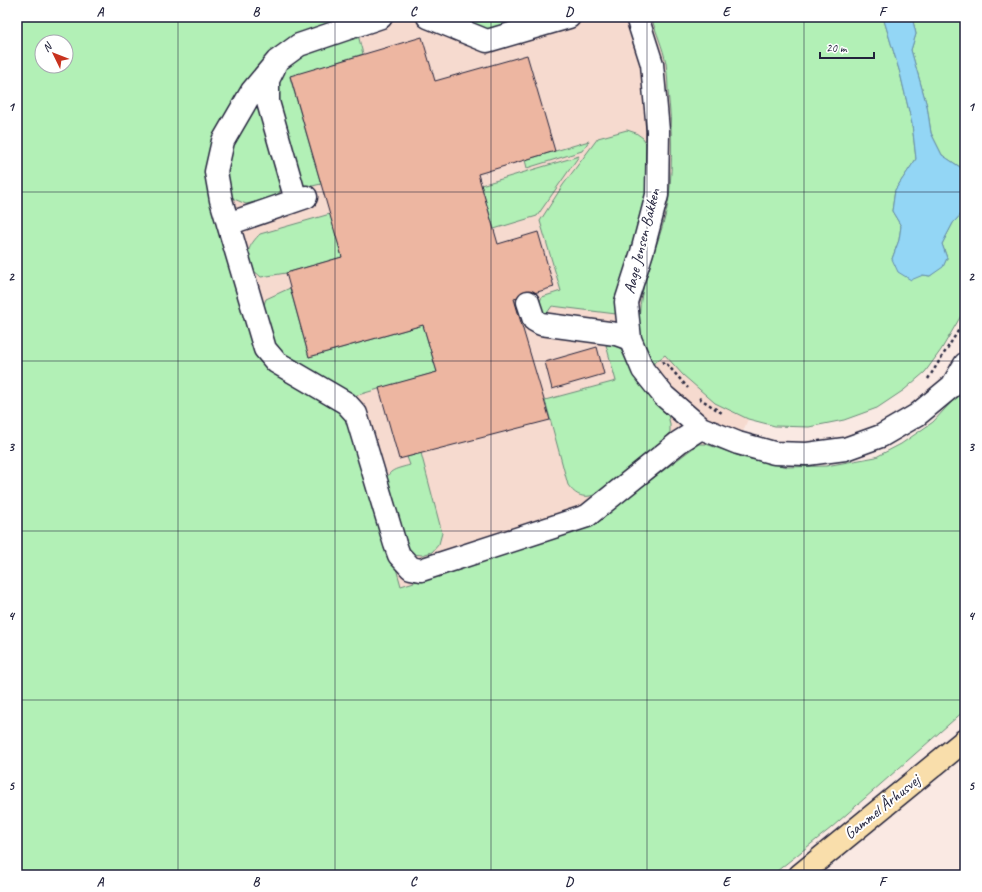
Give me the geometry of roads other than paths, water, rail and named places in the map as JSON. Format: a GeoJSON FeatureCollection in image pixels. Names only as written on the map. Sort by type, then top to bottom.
{"type":"FeatureCollection","features":[{"type":"Feature","properties":{"kind":"main road","name":"Gammel Århusvej"},"geometry":{"type":"LineString","coordinates":[[800,875],[965,740]]}},
{"type":"Feature","properties":{"kind":"lane"},"geometry":{"type":"LineString","coordinates":[[381,17],[298,45],[277,60],[252,91],[223,141],[216,172],[221,200],[265,349],[276,362],[346,403],[356,414],[394,544],[399,555],[411,568],[421,570],[588,516],[679,442],[701,428]]}},
{"type":"Feature","properties":{"kind":"lane"},"geometry":{"type":"LineString","coordinates":[[428,17],[487,41],[569,17]]}},
{"type":"Feature","properties":{"kind":"lane","name":"Aage Jensen Bakken"},"geometry":{"type":"LineString","coordinates":[[637,17],[652,64],[658,131],[657,195],[642,252],[626,302],[630,339],[644,370],[664,396],[701,428],[738,444],[774,453],[807,454],[845,449],[881,436],[917,415],[952,386],[965,364]]}},
{"type":"Feature","properties":{"kind":"lane"},"geometry":{"type":"LineString","coordinates":[[228,224],[301,198],[268,102],[268,80],[277,60]]}},
{"type":"Feature","properties":{"kind":"lane"},"geometry":{"type":"LineString","coordinates":[[528,302],[534,320],[541,324],[616,334],[630,339]]}},
{"type":"Feature","properties":{"kind":"water"},"geometry":{"type":"Polygon","coordinates":[[[883,17],[912,17],[916,34],[911,50],[927,106],[931,133],[942,155],[963,169],[965,172],[965,210],[953,223],[942,244],[947,258],[943,267],[930,276],[923,275],[911,280],[898,272],[892,259],[899,240],[901,226],[892,211],[895,190],[916,159],[912,124],[900,73],[883,17]]]}}]}
